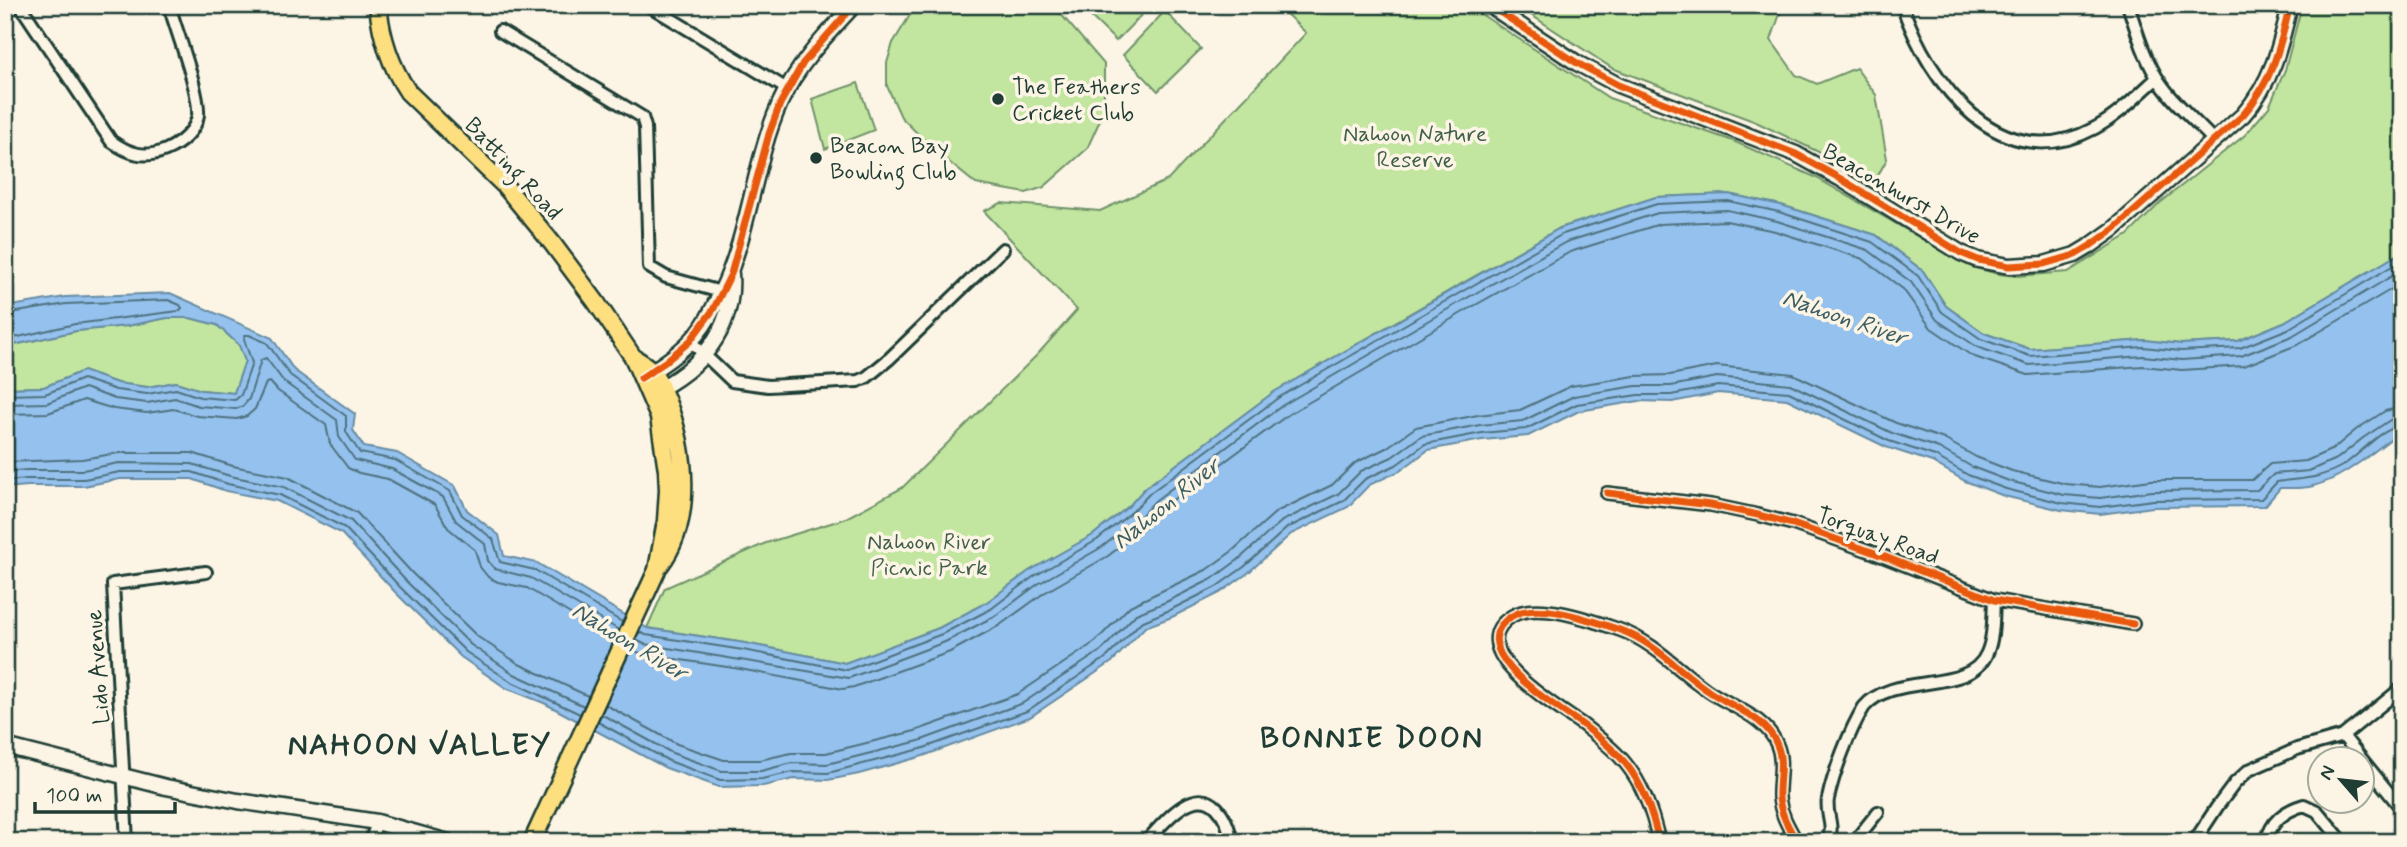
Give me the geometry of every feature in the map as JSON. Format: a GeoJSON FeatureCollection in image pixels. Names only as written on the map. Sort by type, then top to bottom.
{"type":"FeatureCollection","features":[{"type":"Feature","properties":{"kind":"main road","name":"Batting Road"},"geometry":{"type":"LineString","coordinates":[[378,5],[385,46],[393,67],[408,92],[513,196],[596,302],[647,374],[655,390],[668,490],[657,570],[533,840]]}},
{"type":"Feature","properties":{"kind":"street"},"geometry":{"type":"LineString","coordinates":[[20,5],[111,141],[134,154],[144,156],[163,152],[181,141],[192,131],[198,116],[169,5]]}},
{"type":"Feature","properties":{"kind":"street"},"geometry":{"type":"LineString","coordinates":[[648,5],[787,89]]}},
{"type":"Feature","properties":{"kind":"street"},"geometry":{"type":"LineString","coordinates":[[647,374],[690,341],[707,321],[731,274],[769,134],[787,89],[816,47],[854,5]]}},
{"type":"Feature","properties":{"kind":"street","name":"Beaconhurst Drive"},"geometry":{"type":"LineString","coordinates":[[1489,5],[1593,73],[1796,154],[1954,249],[1995,264],[2024,266],[2044,264],[2075,255],[2090,246],[2114,229],[2243,115],[2266,85],[2276,59],[2290,5]]}},
{"type":"Feature","properties":{"kind":"street"},"geometry":{"type":"LineString","coordinates":[[1902,5],[1915,41],[1950,94],[1973,117],[2016,138],[2054,141],[2093,129],[2122,109],[2157,78]]}},
{"type":"Feature","properties":{"kind":"street"},"geometry":{"type":"LineString","coordinates":[[2128,5],[2146,57],[2157,78],[2214,141]]}},
{"type":"Feature","properties":{"kind":"street"},"geometry":{"type":"LineString","coordinates":[[500,31],[642,117],[645,127],[649,267],[666,277],[721,292]]}},
{"type":"Feature","properties":{"kind":"street"},"geometry":{"type":"LineString","coordinates":[[690,341],[732,381],[768,386],[858,381],[889,359],[1003,249]]}},
{"type":"Feature","properties":{"kind":"street"},"geometry":{"type":"LineString","coordinates":[[655,390],[684,373],[705,355],[729,310],[731,274]]}},
{"type":"Feature","properties":{"kind":"street","name":"Torquay Road"},"geometry":{"type":"LineString","coordinates":[[1607,494],[1711,505],[1793,524],[1994,600],[2133,624]]}},
{"type":"Feature","properties":{"kind":"street","name":"Lido Avenue"},"geometry":{"type":"LineString","coordinates":[[127,842],[113,584],[206,572]]}},
{"type":"Feature","properties":{"kind":"street"},"geometry":{"type":"LineString","coordinates":[[1827,842],[1832,827],[1827,808],[1830,790],[1864,707],[1871,699],[1884,692],[1947,679],[1973,670],[1983,661],[1990,644],[1994,600]]}},
{"type":"Feature","properties":{"kind":"street"},"geometry":{"type":"LineString","coordinates":[[1659,842],[1645,795],[1622,759],[1585,727],[1518,678],[1504,661],[1496,638],[1502,625],[1512,615],[1526,611],[1545,611],[1589,620],[1628,633],[1760,724],[1775,740],[1779,750],[1780,805],[1786,824],[1797,842]]}},
{"type":"Feature","properties":{"kind":"street"},"geometry":{"type":"LineString","coordinates":[[2194,842],[2235,783],[2249,770],[2297,749],[2343,736],[2402,688]]}},
{"type":"Feature","properties":{"kind":"street"},"geometry":{"type":"LineString","coordinates":[[2343,736],[2402,808]]}},
{"type":"Feature","properties":{"kind":"street"},"geometry":{"type":"LineString","coordinates":[[5,746],[123,778],[238,802],[377,822],[448,842]]}},
{"type":"Feature","properties":{"kind":"street"},"geometry":{"type":"LineString","coordinates":[[1146,842],[1183,806],[1206,801],[1214,803],[1221,811],[1232,842]]}},
{"type":"Feature","properties":{"kind":"street"},"geometry":{"type":"LineString","coordinates":[[2266,842],[2276,820],[2304,805],[2317,811],[2343,842]]}},
{"type":"Feature","properties":{"kind":"street"},"geometry":{"type":"LineString","coordinates":[[1854,842],[1878,812]]}},
{"type":"Feature","properties":{"kind":"street"},"geometry":{"type":"LineString","coordinates":[[374,842],[373,834],[377,822]]}},
{"type":"Feature","properties":{"kind":"street"},"geometry":{"type":"LineString","coordinates":[[420,834],[434,842]]}},
{"type":"Feature","properties":{"kind":"green space","name":"The Feathers Cricket Club"},"geometry":{"type":"Polygon","coordinates":[[[919,5],[1053,5],[1104,64],[1104,111],[1087,149],[1044,187],[1026,193],[976,184],[934,150],[901,117],[887,86],[887,63],[893,43],[919,5]]]}},
{"type":"Feature","properties":{"kind":"green space"},"geometry":{"type":"Polygon","coordinates":[[[1151,5],[1116,41],[1081,7],[1151,5]]]}},
{"type":"Feature","properties":{"kind":"green space","name":"Nahoon Nature Reserve"},"geometry":{"type":"Polygon","coordinates":[[[1277,5],[1467,5],[1609,98],[1733,141],[1815,177],[1969,266],[2018,276],[2068,272],[2128,235],[2160,203],[2245,135],[2269,107],[2285,70],[2302,5],[2402,5],[2402,252],[2284,322],[2238,341],[2181,344],[2144,340],[2030,349],[1984,333],[1946,306],[1923,271],[1876,235],[1781,205],[1728,194],[1656,197],[1560,228],[1274,392],[1145,488],[1129,506],[1093,535],[1029,571],[987,602],[939,628],[845,663],[745,643],[647,628],[665,588],[766,543],[844,519],[902,488],[1037,355],[1077,310],[984,211],[1001,203],[1100,211],[1168,180],[1306,33],[1277,5]]]}},
{"type":"Feature","properties":{"kind":"green space"},"geometry":{"type":"Polygon","coordinates":[[[1516,5],[1783,5],[1771,40],[1796,75],[1817,84],[1856,68],[1876,95],[1887,159],[1873,184],[1831,158],[1756,122],[1612,68],[1516,5]]]}},
{"type":"Feature","properties":{"kind":"green space"},"geometry":{"type":"Polygon","coordinates":[[[1165,11],[1201,49],[1158,91],[1123,55],[1165,11]]]}},
{"type":"Feature","properties":{"kind":"green space"},"geometry":{"type":"Polygon","coordinates":[[[858,83],[874,130],[825,149],[812,99],[858,83]]]}},
{"type":"Feature","properties":{"kind":"green space"},"geometry":{"type":"Polygon","coordinates":[[[167,318],[190,318],[217,325],[239,345],[245,361],[234,393],[201,390],[176,382],[147,387],[117,383],[83,371],[44,387],[5,388],[5,347],[76,331],[127,326],[167,318]]]}},
{"type":"Feature","properties":{"kind":"water","name":"Nahoon River"},"geometry":{"type":"Polygon","coordinates":[[[1728,194],[1781,205],[1876,235],[1923,271],[1946,306],[1984,333],[2030,349],[2144,340],[2181,344],[2238,341],[2284,322],[2402,252],[2402,431],[2337,477],[2309,487],[2280,488],[2265,506],[2153,507],[2100,514],[2061,510],[2004,496],[1965,481],[1932,462],[1886,447],[1787,399],[1718,393],[1672,402],[1639,401],[1579,411],[1528,436],[1482,440],[1428,450],[1400,471],[1369,485],[1348,507],[1291,534],[1248,573],[1220,593],[1145,627],[1112,662],[1030,717],[923,756],[859,774],[828,780],[794,779],[763,786],[719,787],[666,768],[544,703],[506,688],[461,657],[395,592],[341,533],[277,501],[226,491],[192,479],[120,479],[84,486],[5,488],[5,388],[44,387],[83,371],[117,383],[147,387],[176,382],[201,390],[234,393],[245,361],[239,345],[217,325],[190,318],[167,318],[127,326],[76,331],[5,347],[5,307],[65,297],[170,293],[272,338],[294,370],[355,414],[353,430],[364,447],[397,453],[455,486],[467,510],[499,535],[504,556],[537,563],[647,628],[745,643],[845,663],[939,628],[987,602],[1029,571],[1093,535],[1129,506],[1145,488],[1274,392],[1560,228],[1656,197],[1728,194]]]}},
{"type":"Feature","properties":{"kind":"cycle path"},"geometry":{"type":"LineString","coordinates":[[641,378],[690,341],[713,310],[731,274],[769,134],[780,104],[803,63],[854,5]]}},
{"type":"Feature","properties":{"kind":"cycle path"},"geometry":{"type":"LineString","coordinates":[[1489,5],[1577,63],[1618,85],[1796,154],[1961,253],[1978,260],[2009,266],[2044,264],[2075,255],[2090,246],[2114,229],[2243,115],[2268,77],[2290,5]]}},
{"type":"Feature","properties":{"kind":"cycle path"},"geometry":{"type":"LineString","coordinates":[[1607,493],[1711,505],[1758,515],[1793,524],[1875,553],[1994,600],[2133,624]]}},
{"type":"Feature","properties":{"kind":"cycle path"},"geometry":{"type":"LineString","coordinates":[[1659,842],[1647,801],[1626,764],[1583,725],[1536,692],[1504,661],[1497,645],[1499,629],[1512,616],[1536,610],[1550,611],[1581,617],[1632,635],[1655,649],[1707,690],[1765,727],[1779,751],[1780,804],[1797,842]]}},
{"type":"Feature","properties":{"kind":"place","name":"The Feathers Cricket Club"},"geometry":{"type":"Point","coordinates":[998,99]}},
{"type":"Feature","properties":{"kind":"place","name":"Beacon Bay Bowling Club"},"geometry":{"type":"Point","coordinates":[816,158]}},
{"type":"Feature","properties":{"kind":"district","name":"BONNIE DOON"},"geometry":{"type":"Point","coordinates":[1372,737]}},
{"type":"Feature","properties":{"kind":"district","name":"NAHOON VALLEY"},"geometry":{"type":"Point","coordinates":[420,744]}},
{"type":"Feature","properties":{"kind":"park label","name":"Nahoon River Picnic Park"},"geometry":{"type":"Point","coordinates":[929,554]}}]}
